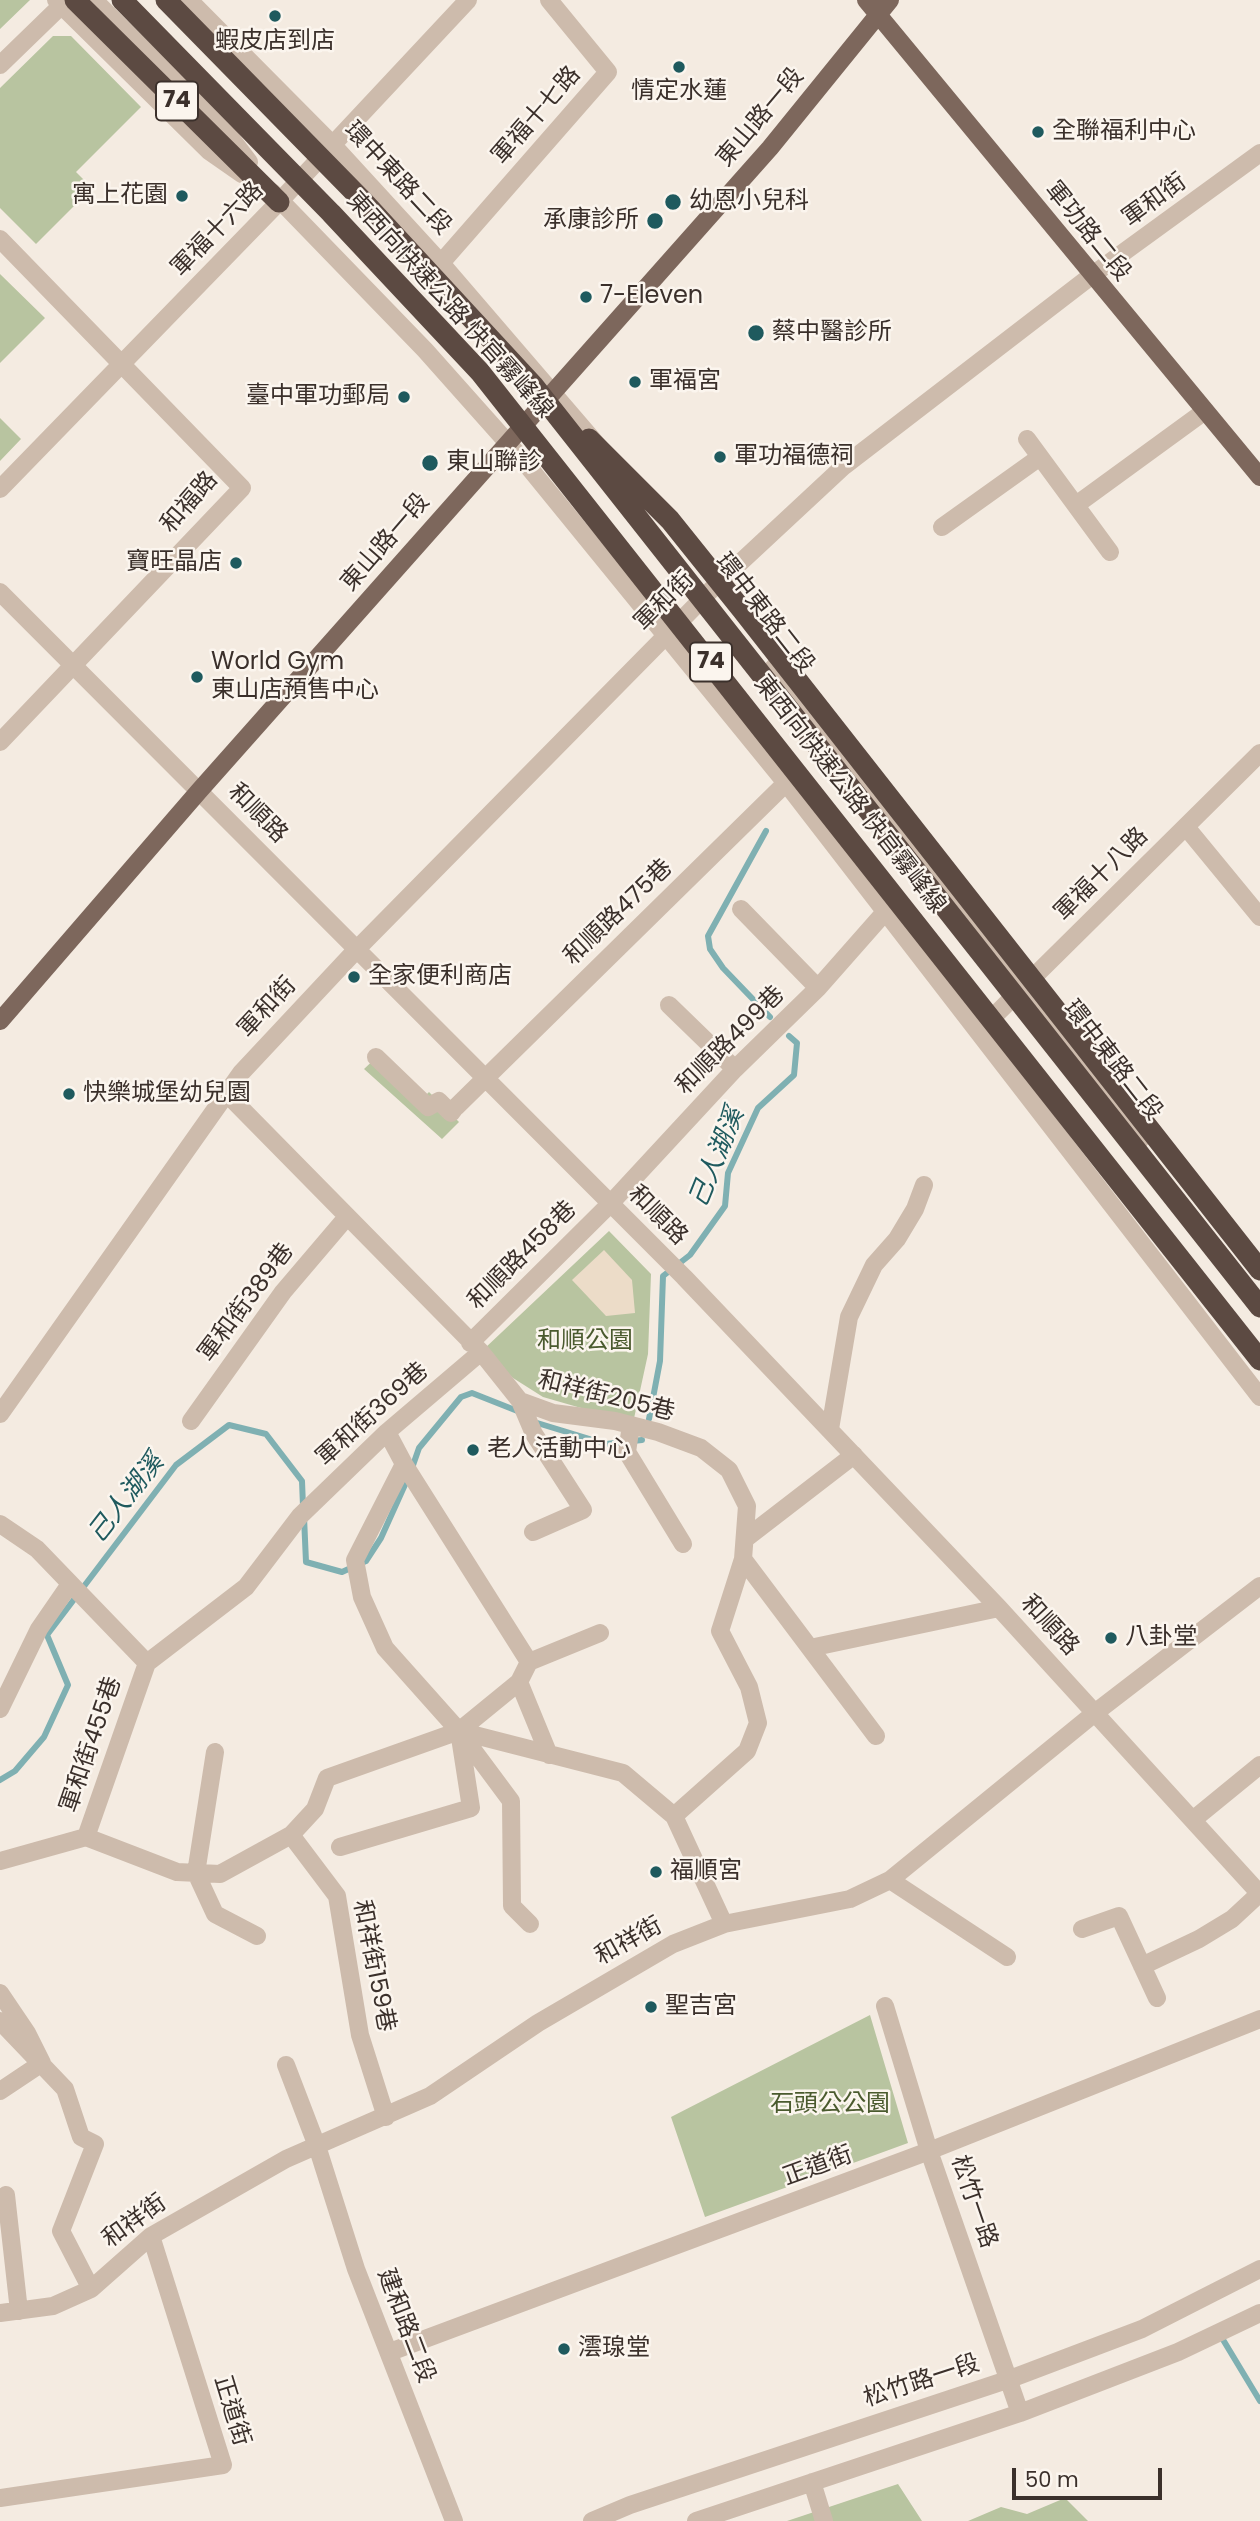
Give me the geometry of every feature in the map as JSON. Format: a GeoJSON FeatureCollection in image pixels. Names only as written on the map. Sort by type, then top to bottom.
{"type":"FeatureCollection","features":[{"type":"Feature","properties":{"kind":"highway","name":"東西向快速公路 快官霧峰線"},"geometry":{"type":"LineString","coordinates":[[122,0],[331,213],[480,372],[1260,1360]]}},
{"type":"Feature","properties":{"kind":"highway","name":"東西向快速公路 快官霧峰線"},"geometry":{"type":"LineString","coordinates":[[166,0],[364,202],[533,385],[1260,1307]]}},
{"type":"Feature","properties":{"kind":"highway","name":"74"},"geometry":{"type":"LineString","coordinates":[[65,2],[279,202]]}},
{"type":"Feature","properties":{"kind":"highway","name":"74"},"geometry":{"type":"LineString","coordinates":[[533,385],[616,464],[678,530],[1260,1270]]}},
{"type":"Feature","properties":{"kind":"main road","name":"軍功路二段"},"geometry":{"type":"LineString","coordinates":[[866,0],[1091,276],[1260,477]]}},
{"type":"Feature","properties":{"kind":"main road","name":"東山路一段"},"geometry":{"type":"LineString","coordinates":[[0,1021],[199,791],[761,158],[890,0]]}},
{"type":"Feature","properties":{"kind":"street"},"geometry":{"type":"LineString","coordinates":[[94,0],[227,133],[279,202],[425,350],[507,443],[786,783],[1260,1397]]}},
{"type":"Feature","properties":{"kind":"street","name":"環中東路二段"},"geometry":{"type":"LineString","coordinates":[[189,0],[332,144],[441,263],[554,393],[714,587],[1260,1291]]}},
{"type":"Feature","properties":{"kind":"street","name":"軍福十六路"},"geometry":{"type":"LineString","coordinates":[[0,489],[279,202],[468,0]]}},
{"type":"Feature","properties":{"kind":"street","name":"軍福十七路"},"geometry":{"type":"LineString","coordinates":[[441,263],[608,72],[548,0]]}},
{"type":"Feature","properties":{"kind":"street"},"geometry":{"type":"LineString","coordinates":[[0,65],[65,2]]}},
{"type":"Feature","properties":{"kind":"street","name":"軍和街"},"geometry":{"type":"LineString","coordinates":[[0,1414],[241,1073],[358,948],[665,636],[844,466],[1091,276],[1260,153]]}},
{"type":"Feature","properties":{"kind":"street","name":"和福路"},"geometry":{"type":"LineString","coordinates":[[0,239],[242,488],[0,742]]}},
{"type":"Feature","properties":{"kind":"street"},"geometry":{"type":"LineString","coordinates":[[1076,505],[1205,411]]}},
{"type":"Feature","properties":{"kind":"street"},"geometry":{"type":"LineString","coordinates":[[1027,439],[1110,552]]}},
{"type":"Feature","properties":{"kind":"street"},"geometry":{"type":"LineString","coordinates":[[942,527],[1041,457]]}},
{"type":"Feature","properties":{"kind":"street","name":"和順路"},"geometry":{"type":"LineString","coordinates":[[0,592],[684,1277],[999,1608],[1260,1894]]}},
{"type":"Feature","properties":{"kind":"street","name":"軍福十八路"},"geometry":{"type":"LineString","coordinates":[[978,1032],[1260,753]]}},
{"type":"Feature","properties":{"kind":"street","name":"和順路475巷"},"geometry":{"type":"LineString","coordinates":[[376,1057],[428,1107],[439,1101],[451,1113],[786,783]]}},
{"type":"Feature","properties":{"kind":"street"},"geometry":{"type":"LineString","coordinates":[[1186,827],[1260,917]]}},
{"type":"Feature","properties":{"kind":"street"},"geometry":{"type":"LineString","coordinates":[[741,909],[818,988]]}},
{"type":"Feature","properties":{"kind":"street","name":"和順路499巷"},"geometry":{"type":"LineString","coordinates":[[610,1204],[736,1069],[818,988],[885,912]]}},
{"type":"Feature","properties":{"kind":"street"},"geometry":{"type":"LineString","coordinates":[[669,1005],[736,1069]]}},
{"type":"Feature","properties":{"kind":"street"},"geometry":{"type":"LineString","coordinates":[[226,1093],[346,1218],[476,1347]]}},
{"type":"Feature","properties":{"kind":"street"},"geometry":{"type":"LineString","coordinates":[[830,1429],[849,1317],[874,1265],[897,1239],[915,1209],[924,1185]]}},
{"type":"Feature","properties":{"kind":"street","name":"和順路458巷"},"geometry":{"type":"LineString","coordinates":[[476,1347],[610,1204]]}},
{"type":"Feature","properties":{"kind":"street","name":"軍和街389巷"},"geometry":{"type":"LineString","coordinates":[[191,1421],[283,1292],[346,1218]]}},
{"type":"Feature","properties":{"kind":"street","name":"和祥街205巷"},"geometry":{"type":"LineString","coordinates":[[476,1347],[523,1406],[630,1426],[701,1448],[729,1470],[747,1506],[743,1559],[720,1631],[748,1687],[758,1723],[747,1751],[674,1816]]}},
{"type":"Feature","properties":{"kind":"street","name":"軍和街369巷"},"geometry":{"type":"LineString","coordinates":[[147,1663],[246,1587],[300,1516],[476,1347]]}},
{"type":"Feature","properties":{"kind":"street"},"geometry":{"type":"LineString","coordinates":[[523,1406],[534,1434],[583,1510],[533,1532]]}},
{"type":"Feature","properties":{"kind":"street"},"geometry":{"type":"LineString","coordinates":[[630,1426],[627,1450],[683,1544]]}},
{"type":"Feature","properties":{"kind":"street"},"geometry":{"type":"LineString","coordinates":[[387,1432],[426,1500],[529,1662]]}},
{"type":"Feature","properties":{"kind":"street"},"geometry":{"type":"LineString","coordinates":[[745,1539],[854,1455]]}},
{"type":"Feature","properties":{"kind":"street"},"geometry":{"type":"LineString","coordinates":[[409,1471],[355,1560],[362,1597],[385,1648],[459,1731],[511,1801],[512,1906],[530,1924]]}},
{"type":"Feature","properties":{"kind":"street","name":"軍和街455巷"},"geometry":{"type":"LineString","coordinates":[[0,1524],[37,1549],[147,1663],[86,1837]]}},
{"type":"Feature","properties":{"kind":"street"},"geometry":{"type":"LineString","coordinates":[[743,1559],[876,1736]]}},
{"type":"Feature","properties":{"kind":"street","name":"和祥街"},"geometry":{"type":"LineString","coordinates":[[0,2314],[53,2305],[90,2289],[150,2236],[238,2185],[317,2146],[430,2096],[538,2023],[662,1951],[724,1924],[850,1899],[890,1880],[1096,1712],[1260,1586]]}},
{"type":"Feature","properties":{"kind":"street"},"geometry":{"type":"LineString","coordinates":[[0,1709],[39,1629],[80,1595]]}},
{"type":"Feature","properties":{"kind":"street"},"geometry":{"type":"LineString","coordinates":[[810,1648],[999,1608]]}},
{"type":"Feature","properties":{"kind":"street"},"geometry":{"type":"LineString","coordinates":[[0,1861],[86,1837],[177,1872],[220,1874],[291,1835],[315,1809],[327,1778],[459,1731],[519,1682],[529,1662],[600,1633]]}},
{"type":"Feature","properties":{"kind":"street"},"geometry":{"type":"LineString","coordinates":[[519,1682],[549,1755]]}},
{"type":"Feature","properties":{"kind":"street"},"geometry":{"type":"LineString","coordinates":[[459,1731],[623,1773],[674,1816],[724,1924]]}},
{"type":"Feature","properties":{"kind":"street"},"geometry":{"type":"LineString","coordinates":[[340,1847],[471,1808],[459,1731]]}},
{"type":"Feature","properties":{"kind":"street"},"geometry":{"type":"LineString","coordinates":[[215,1752],[196,1873],[215,1914],[257,1936]]}},
{"type":"Feature","properties":{"kind":"street"},"geometry":{"type":"LineString","coordinates":[[1194,1819],[1260,1765]]}},
{"type":"Feature","properties":{"kind":"street","name":"和祥街159巷"},"geometry":{"type":"LineString","coordinates":[[291,1835],[337,1896],[360,2035],[386,2117]]}},
{"type":"Feature","properties":{"kind":"street"},"geometry":{"type":"LineString","coordinates":[[890,1880],[1007,1956]]}},
{"type":"Feature","properties":{"kind":"street"},"geometry":{"type":"LineString","coordinates":[[1142,1966],[1199,1939],[1232,1919],[1260,1894]]}},
{"type":"Feature","properties":{"kind":"street"},"geometry":{"type":"LineString","coordinates":[[1082,1929],[1119,1916],[1157,1998]]}},
{"type":"Feature","properties":{"kind":"street"},"geometry":{"type":"LineString","coordinates":[[0,1993],[27,2033],[42,2063]]}},
{"type":"Feature","properties":{"kind":"street","name":"松竹一路"},"geometry":{"type":"LineString","coordinates":[[885,2006],[929,2151],[1020,2413]]}},
{"type":"Feature","properties":{"kind":"street","name":"正道街"},"geometry":{"type":"LineString","coordinates":[[390,2352],[929,2151],[1260,2019]]}},
{"type":"Feature","properties":{"kind":"street"},"geometry":{"type":"LineString","coordinates":[[0,2021],[65,2089],[81,2137],[95,2144],[61,2231],[90,2289]]}},
{"type":"Feature","properties":{"kind":"street"},"geometry":{"type":"LineString","coordinates":[[0,2091],[42,2063]]}},
{"type":"Feature","properties":{"kind":"street","name":"建和路二段"},"geometry":{"type":"LineString","coordinates":[[286,2065],[317,2146],[356,2269],[454,2521]]}},
{"type":"Feature","properties":{"kind":"street"},"geometry":{"type":"LineString","coordinates":[[6,2195],[19,2311]]}},
{"type":"Feature","properties":{"kind":"street","name":"正道街"},"geometry":{"type":"LineString","coordinates":[[0,2498],[223,2465],[150,2236]]}},
{"type":"Feature","properties":{"kind":"street","name":"松竹路一段"},"geometry":{"type":"LineString","coordinates":[[592,2521],[630,2505],[1010,2379],[1142,2329],[1260,2270]]}},
{"type":"Feature","properties":{"kind":"street"},"geometry":{"type":"LineString","coordinates":[[695,2521],[1020,2413],[1142,2367],[1260,2313]]}},
{"type":"Feature","properties":{"kind":"street"},"geometry":{"type":"LineString","coordinates":[[812,2482],[824,2521]]}},
{"type":"Feature","properties":{"kind":"green space"},"geometry":{"type":"Polygon","coordinates":[[[0,0],[30,0],[0,29],[0,0]]]}},
{"type":"Feature","properties":{"kind":"green space"},"geometry":{"type":"Polygon","coordinates":[[[53,36],[71,36],[141,107],[76,172],[92,188],[36,244],[0,208],[0,88],[53,36]]]}},
{"type":"Feature","properties":{"kind":"green space"},"geometry":{"type":"Polygon","coordinates":[[[0,274],[45,318],[0,363],[0,274]]]}},
{"type":"Feature","properties":{"kind":"green space"},"geometry":{"type":"Polygon","coordinates":[[[0,418],[21,439],[0,461],[0,418]]]}},
{"type":"Feature","properties":{"kind":"green space"},"geometry":{"type":"Polygon","coordinates":[[[380,1054],[425,1096],[429,1092],[459,1122],[442,1139],[364,1069],[380,1054]]]}},
{"type":"Feature","properties":{"kind":"green space","name":"和順公園"},"geometry":{"type":"Polygon","coordinates":[[[609,1231],[651,1274],[648,1354],[633,1423],[543,1397],[513,1378],[484,1349],[609,1231]]]}},
{"type":"Feature","properties":{"kind":"green space","name":"石頭公公園"},"geometry":{"type":"Polygon","coordinates":[[[870,2015],[908,2143],[705,2217],[671,2117],[870,2015]]]}},
{"type":"Feature","properties":{"kind":"green space"},"geometry":{"type":"Polygon","coordinates":[[[898,2484],[922,2521],[787,2521],[898,2484]]]}},
{"type":"Feature","properties":{"kind":"green space"},"geometry":{"type":"Polygon","coordinates":[[[1065,2498],[1088,2521],[968,2521],[1001,2507],[1027,2514],[1065,2498]]]}},
{"type":"Feature","properties":{"kind":"shaded area"},"geometry":{"type":"Polygon","coordinates":[[[604,1250],[632,1280],[635,1313],[606,1316],[572,1280],[604,1250]]]}},
{"type":"Feature","properties":{"kind":"waterway","name":"己人湖溪"},"geometry":{"type":"LineString","coordinates":[[766,831],[708,936],[710,949],[723,968],[770,1017]]}},
{"type":"Feature","properties":{"kind":"waterway","name":"己人湖溪"},"geometry":{"type":"LineString","coordinates":[[649,1419],[660,1361],[663,1276],[690,1255],[725,1206],[728,1173],[758,1108],[794,1075],[797,1043],[789,1036]]}},
{"type":"Feature","properties":{"kind":"waterway","name":"己人湖溪"},"geometry":{"type":"LineString","coordinates":[[412,1468],[419,1448],[461,1397],[472,1393],[520,1412]]}},
{"type":"Feature","properties":{"kind":"waterway","name":"己人湖溪"},"geometry":{"type":"LineString","coordinates":[[534,1422],[606,1444],[642,1440]]}},
{"type":"Feature","properties":{"kind":"waterway","name":"己人湖溪"},"geometry":{"type":"LineString","coordinates":[[0,1780],[15,1771],[44,1737],[68,1685],[47,1635],[176,1465],[229,1425],[266,1434],[302,1481],[303,1506]]}},
{"type":"Feature","properties":{"kind":"waterway","name":"己人湖溪"},"geometry":{"type":"LineString","coordinates":[[304,1517],[306,1562],[342,1572],[366,1561],[381,1538],[408,1478]]}},
{"type":"Feature","properties":{"kind":"waterway"},"geometry":{"type":"LineString","coordinates":[[1222,2338],[1260,2401]]}},
{"type":"Feature","properties":{"kind":"place","name":"蝦皮店到店"},"geometry":{"type":"Point","coordinates":[275,16]}},
{"type":"Feature","properties":{"kind":"place","name":"情定水蓮"},"geometry":{"type":"Point","coordinates":[679,67]}},
{"type":"Feature","properties":{"kind":"place","name":"全聯福利中心"},"geometry":{"type":"Point","coordinates":[1038,132]}},
{"type":"Feature","properties":{"kind":"place","name":"寓上花園"},"geometry":{"type":"Point","coordinates":[182,196]}},
{"type":"Feature","properties":{"kind":"place","name":"幼恩小兒科"},"geometry":{"type":"Point","coordinates":[673,202]}},
{"type":"Feature","properties":{"kind":"place","name":"承康診所"},"geometry":{"type":"Point","coordinates":[655,221]}},
{"type":"Feature","properties":{"kind":"place","name":"7-Eleven"},"geometry":{"type":"Point","coordinates":[586,297]}},
{"type":"Feature","properties":{"kind":"place","name":"蔡中醫診所"},"geometry":{"type":"Point","coordinates":[756,333]}},
{"type":"Feature","properties":{"kind":"place","name":"軍福宮"},"geometry":{"type":"Point","coordinates":[635,382]}},
{"type":"Feature","properties":{"kind":"place","name":"臺中軍功郵局"},"geometry":{"type":"Point","coordinates":[404,397]}},
{"type":"Feature","properties":{"kind":"place","name":"軍功福德祠"},"geometry":{"type":"Point","coordinates":[720,457]}},
{"type":"Feature","properties":{"kind":"place","name":"東山聯診"},"geometry":{"type":"Point","coordinates":[430,463]}},
{"type":"Feature","properties":{"kind":"place","name":"寶旺晶店"},"geometry":{"type":"Point","coordinates":[236,563]}},
{"type":"Feature","properties":{"kind":"place","name":"World Gym 東山店預售中心"},"geometry":{"type":"Point","coordinates":[197,677]}},
{"type":"Feature","properties":{"kind":"place","name":"全家便利商店"},"geometry":{"type":"Point","coordinates":[354,977]}},
{"type":"Feature","properties":{"kind":"place","name":"快樂城堡幼兒園"},"geometry":{"type":"Point","coordinates":[69,1094]}},
{"type":"Feature","properties":{"kind":"place","name":"老人活動中心"},"geometry":{"type":"Point","coordinates":[473,1450]}},
{"type":"Feature","properties":{"kind":"place","name":"八卦堂"},"geometry":{"type":"Point","coordinates":[1111,1638]}},
{"type":"Feature","properties":{"kind":"place","name":"福順宮"},"geometry":{"type":"Point","coordinates":[656,1872]}},
{"type":"Feature","properties":{"kind":"place","name":"聖吉宮"},"geometry":{"type":"Point","coordinates":[651,2007]}},
{"type":"Feature","properties":{"kind":"place","name":"澐瑔堂"},"geometry":{"type":"Point","coordinates":[564,2349]}}]}
